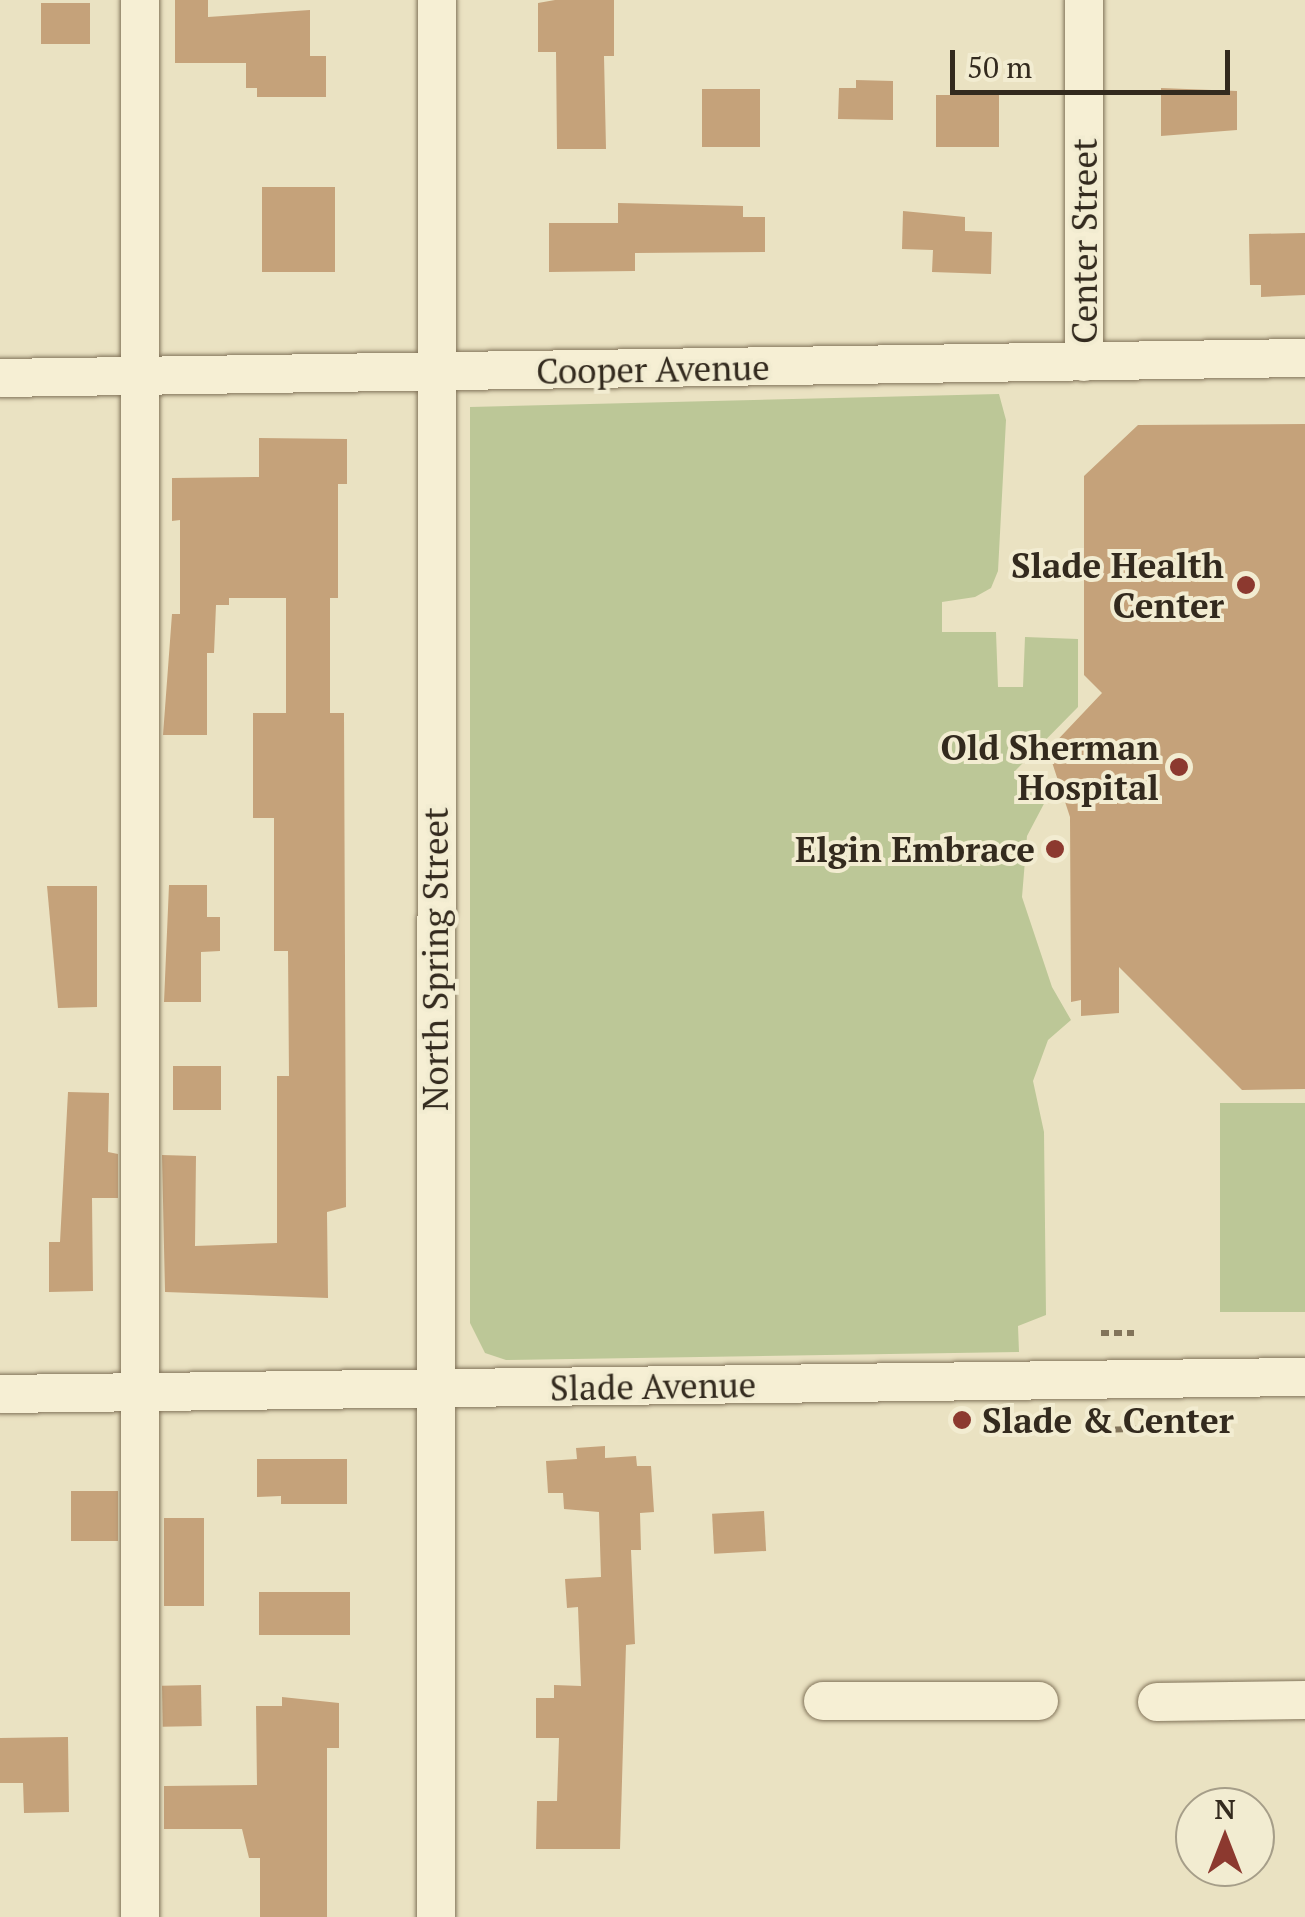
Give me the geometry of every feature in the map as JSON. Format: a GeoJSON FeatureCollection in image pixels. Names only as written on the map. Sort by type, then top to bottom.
{"type":"FeatureCollection","features":[{"type":"Feature","properties":{"kind":"street"},"geometry":{"type":"LineString","coordinates":[[140,0],[140,1917]]}},
{"type":"Feature","properties":{"kind":"street","name":"North Spring Street"},"geometry":{"type":"LineString","coordinates":[[436,1917],[437,0]]}},
{"type":"Feature","properties":{"kind":"street","name":"Center Street"},"geometry":{"type":"LineString","coordinates":[[1084,0],[1084,362]]}},
{"type":"Feature","properties":{"kind":"street","name":"Cooper Avenue"},"geometry":{"type":"LineString","coordinates":[[0,378],[1305,358]]}},
{"type":"Feature","properties":{"kind":"street","name":"Slade Avenue"},"geometry":{"type":"LineString","coordinates":[[0,1394],[1305,1377]]}},
{"type":"Feature","properties":{"kind":"street"},"geometry":{"type":"LineString","coordinates":[[1157,1702],[1305,1700]]}},
{"type":"Feature","properties":{"kind":"street"},"geometry":{"type":"LineString","coordinates":[[822,1701],[1039,1701]]}},
{"type":"Feature","properties":{"kind":"path"},"geometry":{"type":"LineString","coordinates":[[1101,1334],[1134,1333]]}},
{"type":"Feature","properties":{"kind":"path"},"geometry":{"type":"LineString","coordinates":[[1102,1430],[1138,1429]]}},
{"type":"Feature","properties":{"kind":"green space"},"geometry":{"type":"Polygon","coordinates":[[[999,394],[1006,420],[998,571],[991,588],[975,597],[942,602],[942,632],[996,632],[998,687],[1023,687],[1025,637],[1078,639],[1078,707],[1014,772],[1047,798],[1027,836],[1022,897],[1052,987],[1071,1020],[1048,1040],[1033,1081],[1044,1132],[1046,1315],[1018,1326],[1019,1352],[506,1360],[485,1353],[470,1323],[470,407],[999,394]]]}},
{"type":"Feature","properties":{"kind":"green space"},"geometry":{"type":"Polygon","coordinates":[[[1220,1103],[1305,1103],[1305,1312],[1220,1312],[1220,1103]]]}},
{"type":"Feature","properties":{"kind":"building"},"geometry":{"type":"Polygon","coordinates":[[[175,0],[208,0],[208,17],[310,10],[310,56],[326,56],[326,97],[257,97],[257,88],[246,88],[246,63],[175,63],[175,0]]]}},
{"type":"Feature","properties":{"kind":"building"},"geometry":{"type":"Polygon","coordinates":[[[614,0],[614,56],[604,56],[606,149],[557,149],[556,52],[538,52],[538,3],[614,0]]]}},
{"type":"Feature","properties":{"kind":"building"},"geometry":{"type":"Polygon","coordinates":[[[41,3],[90,3],[90,44],[41,44],[41,3]]]}},
{"type":"Feature","properties":{"kind":"building"},"geometry":{"type":"Polygon","coordinates":[[[856,80],[893,81],[893,120],[838,119],[839,88],[856,88],[856,80]]]}},
{"type":"Feature","properties":{"kind":"building"},"geometry":{"type":"Polygon","coordinates":[[[1161,88],[1237,91],[1237,130],[1161,136],[1161,88]]]}},
{"type":"Feature","properties":{"kind":"building"},"geometry":{"type":"Polygon","coordinates":[[[702,89],[760,89],[760,147],[702,147],[702,89]]]}},
{"type":"Feature","properties":{"kind":"building"},"geometry":{"type":"Polygon","coordinates":[[[936,95],[999,95],[999,147],[936,147],[936,95]]]}},
{"type":"Feature","properties":{"kind":"building"},"geometry":{"type":"Polygon","coordinates":[[[262,187],[335,187],[335,272],[262,272],[262,187]]]}},
{"type":"Feature","properties":{"kind":"building"},"geometry":{"type":"Polygon","coordinates":[[[618,203],[743,206],[743,217],[765,217],[765,252],[635,253],[635,271],[549,272],[549,223],[618,223],[618,203]]]}},
{"type":"Feature","properties":{"kind":"building"},"geometry":{"type":"Polygon","coordinates":[[[903,211],[965,217],[965,231],[992,232],[991,274],[932,272],[933,250],[902,249],[903,211]]]}},
{"type":"Feature","properties":{"kind":"building"},"geometry":{"type":"Polygon","coordinates":[[[1305,233],[1305,295],[1261,297],[1261,285],[1250,285],[1249,234],[1305,233]]]}},
{"type":"Feature","properties":{"kind":"building","name":"Old Sherman Hospital"},"geometry":{"type":"Polygon","coordinates":[[[1305,424],[1305,1089],[1242,1090],[1119,967],[1119,1013],[1081,1016],[1081,1000],[1071,1002],[1070,817],[1048,750],[1102,693],[1084,675],[1084,476],[1138,425],[1305,424]]]}},
{"type":"Feature","properties":{"kind":"building"},"geometry":{"type":"Polygon","coordinates":[[[259,438],[347,439],[347,484],[338,484],[338,598],[330,598],[330,713],[344,713],[346,1207],[327,1212],[328,1298],[165,1292],[162,1155],[196,1156],[195,1246],[277,1243],[277,1076],[289,1076],[288,951],[274,951],[274,818],[253,818],[253,713],[286,713],[286,598],[229,598],[229,605],[216,605],[214,653],[207,653],[207,735],[163,735],[172,614],[180,614],[180,520],[172,521],[172,478],[259,477],[259,438]]]}},
{"type":"Feature","properties":{"kind":"building"},"geometry":{"type":"Polygon","coordinates":[[[169,885],[207,885],[207,917],[220,917],[220,951],[201,952],[201,1002],[164,1002],[169,885]]]}},
{"type":"Feature","properties":{"kind":"building"},"geometry":{"type":"Polygon","coordinates":[[[47,886],[97,886],[97,1007],[58,1008],[47,886]]]}},
{"type":"Feature","properties":{"kind":"building"},"geometry":{"type":"Polygon","coordinates":[[[173,1066],[221,1066],[221,1110],[173,1110],[173,1066]]]}},
{"type":"Feature","properties":{"kind":"building"},"geometry":{"type":"Polygon","coordinates":[[[68,1092],[109,1093],[108,1152],[118,1154],[118,1198],[92,1198],[93,1291],[49,1292],[49,1242],[60,1242],[68,1092]]]}},
{"type":"Feature","properties":{"kind":"building"},"geometry":{"type":"Polygon","coordinates":[[[605,1446],[605,1458],[636,1456],[637,1466],[651,1466],[654,1512],[640,1513],[641,1550],[631,1550],[635,1644],[626,1645],[620,1849],[536,1849],[537,1801],[557,1801],[559,1738],[536,1738],[536,1698],[554,1698],[554,1685],[581,1686],[578,1607],[567,1608],[565,1579],[601,1577],[599,1512],[564,1509],[563,1493],[548,1493],[546,1461],[577,1459],[576,1448],[605,1446]]]}},
{"type":"Feature","properties":{"kind":"building"},"geometry":{"type":"Polygon","coordinates":[[[257,1459],[347,1459],[347,1504],[281,1504],[281,1496],[257,1497],[257,1459]]]}},
{"type":"Feature","properties":{"kind":"building"},"geometry":{"type":"Polygon","coordinates":[[[71,1491],[118,1491],[118,1541],[71,1541],[71,1491]]]}},
{"type":"Feature","properties":{"kind":"building"},"geometry":{"type":"Polygon","coordinates":[[[764,1511],[766,1551],[714,1554],[712,1514],[764,1511]]]}},
{"type":"Feature","properties":{"kind":"building"},"geometry":{"type":"Polygon","coordinates":[[[164,1518],[204,1518],[204,1606],[164,1606],[164,1518]]]}},
{"type":"Feature","properties":{"kind":"building"},"geometry":{"type":"Polygon","coordinates":[[[259,1592],[350,1592],[350,1635],[259,1635],[259,1592]]]}},
{"type":"Feature","properties":{"kind":"building"},"geometry":{"type":"Polygon","coordinates":[[[201,1685],[202,1726],[163,1727],[162,1686],[201,1685]]]}},
{"type":"Feature","properties":{"kind":"building"},"geometry":{"type":"Polygon","coordinates":[[[282,1697],[339,1703],[339,1748],[327,1748],[327,1917],[260,1917],[260,1858],[249,1858],[242,1829],[164,1829],[164,1786],[257,1785],[256,1706],[282,1706],[282,1697]]]}},
{"type":"Feature","properties":{"kind":"building"},"geometry":{"type":"Polygon","coordinates":[[[68,1737],[69,1812],[24,1813],[23,1783],[0,1783],[0,1738],[68,1737]]]}},
{"type":"Feature","properties":{"kind":"place","name":"Slade Health Center"},"geometry":{"type":"Point","coordinates":[1246,585]}},
{"type":"Feature","properties":{"kind":"place","name":"Old Sherman Hospital"},"geometry":{"type":"Point","coordinates":[1179,767]}},
{"type":"Feature","properties":{"kind":"place","name":"Elgin Embrace"},"geometry":{"type":"Point","coordinates":[1055,849]}},
{"type":"Feature","properties":{"kind":"place","name":"Slade & Center"},"geometry":{"type":"Point","coordinates":[962,1420]}}]}
